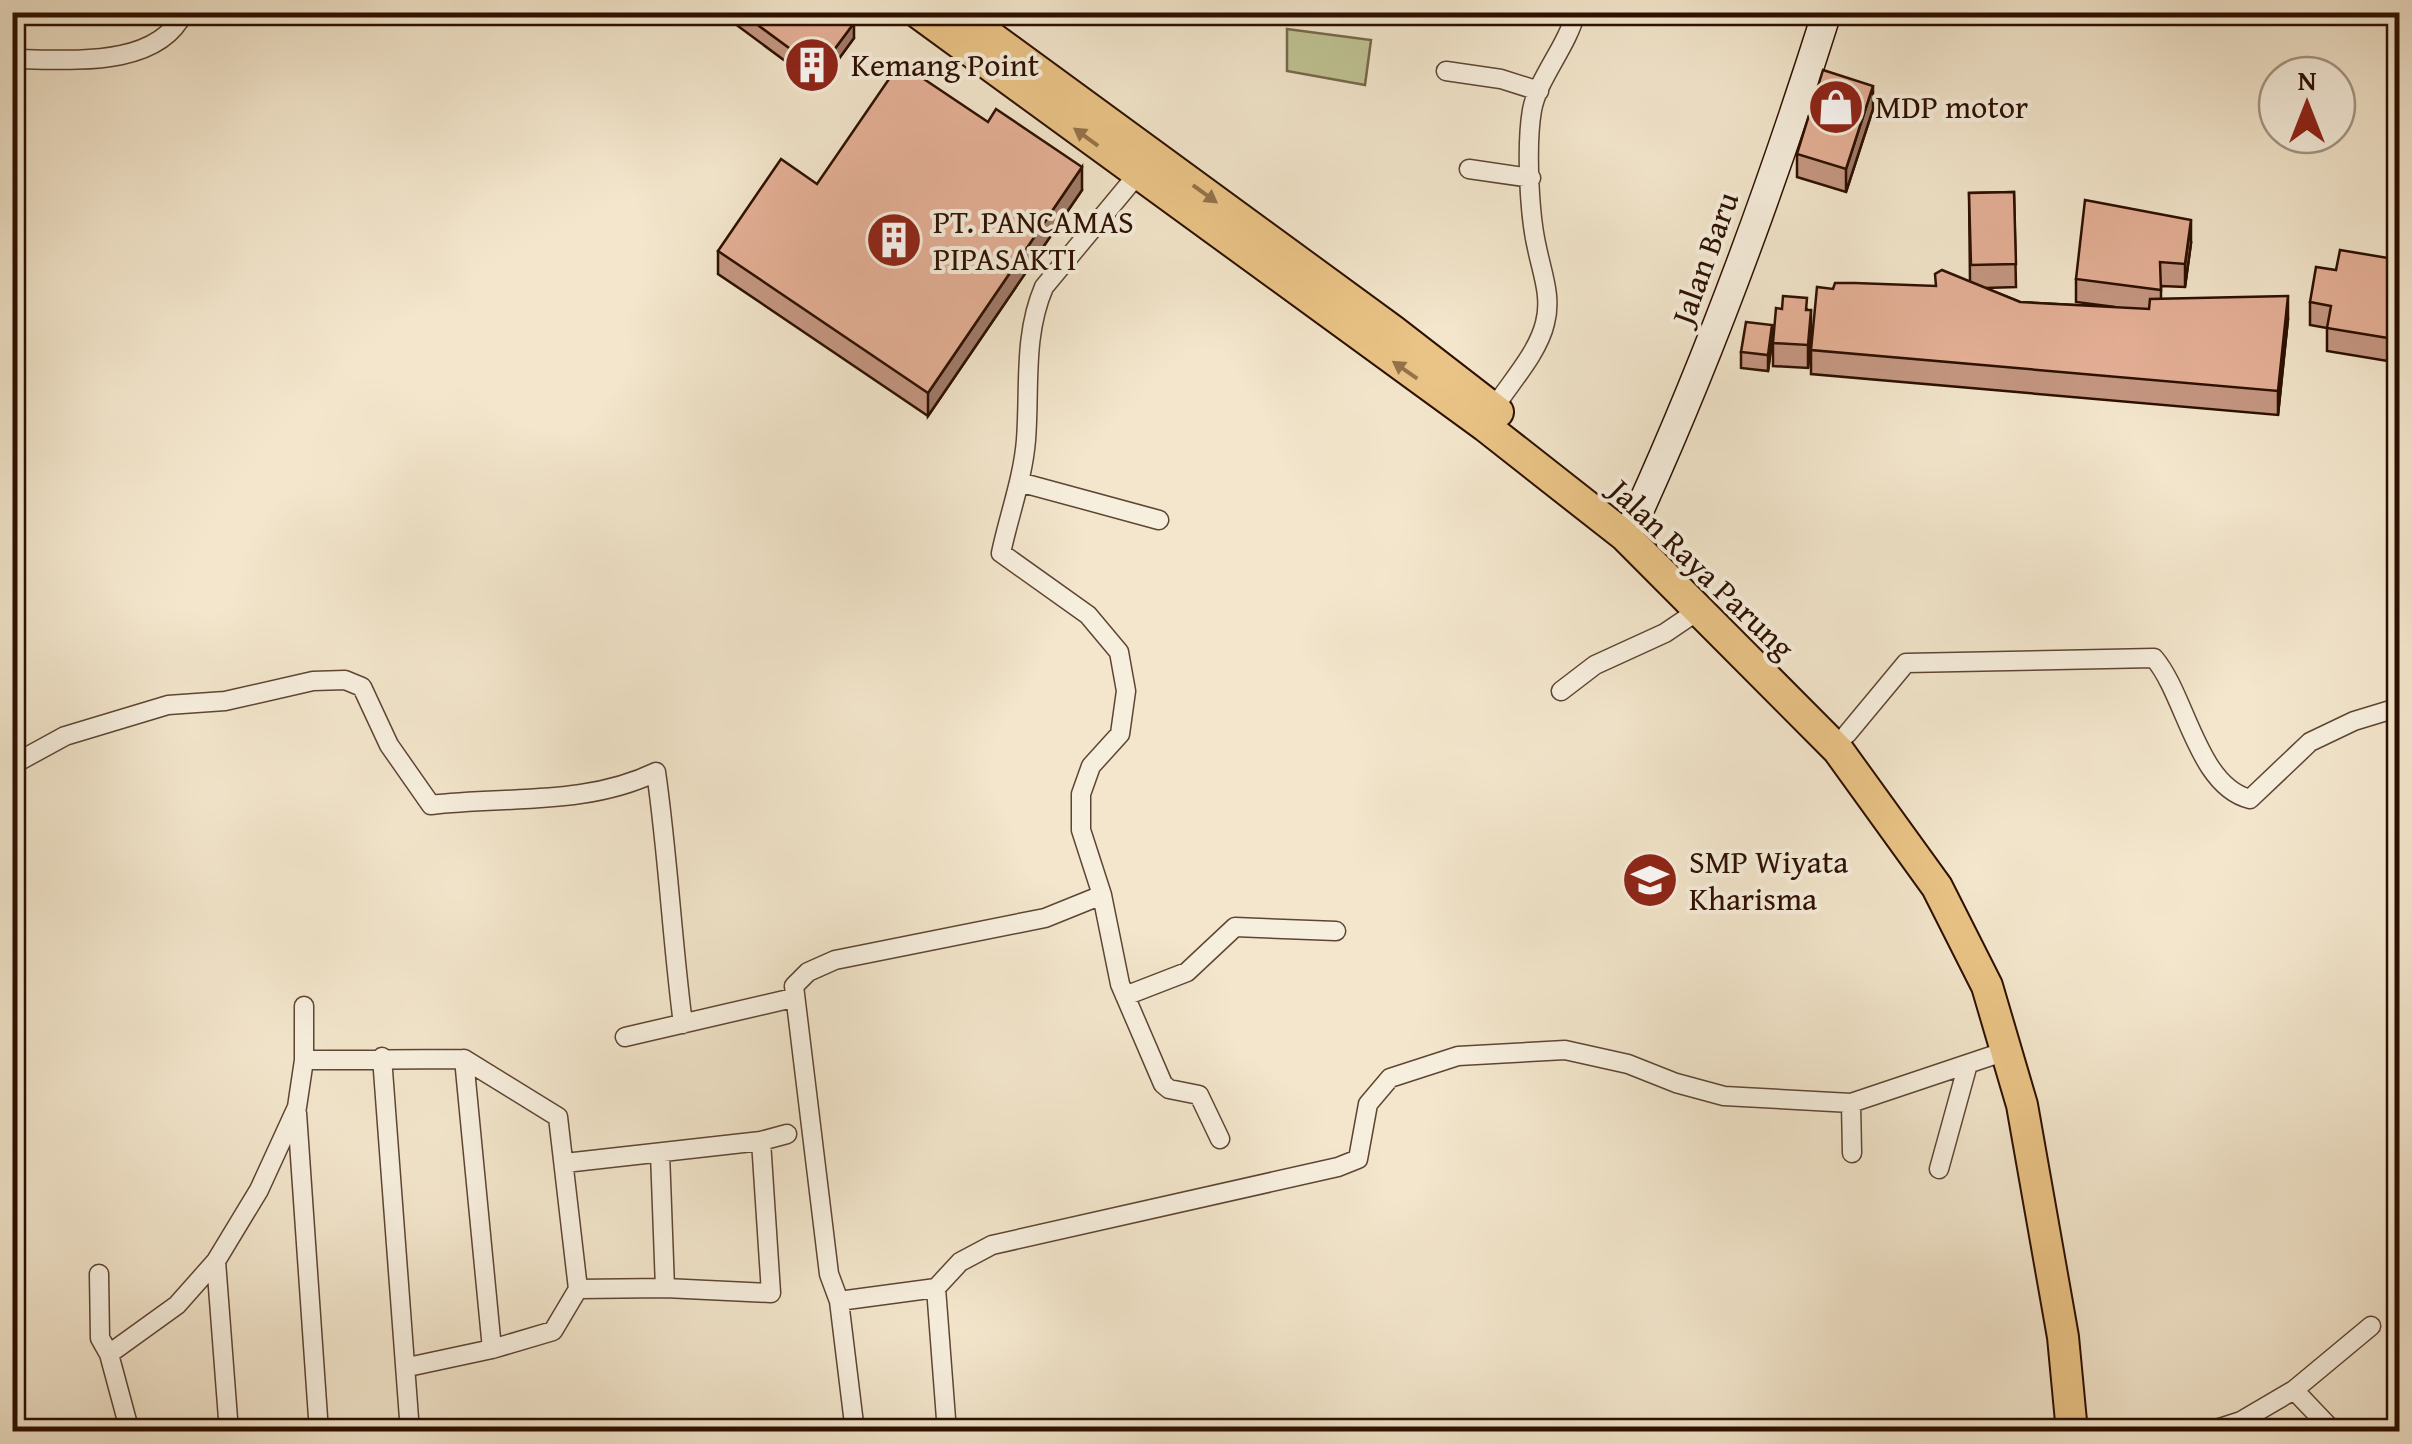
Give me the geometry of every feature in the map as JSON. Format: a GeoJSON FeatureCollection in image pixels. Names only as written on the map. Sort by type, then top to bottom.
{"type":"FeatureCollection","features":[{"type":"Feature","properties":{"kind":"highway","name":"Jalan Raya Parung"},"geometry":{"type":"LineString","coordinates":[[917,12],[1485,426],[1624,536],[1838,750],[1937,887],[1987,986],[2022,1106],[2044,1220],[2063,1338],[2072,1432]]}},
{"type":"Feature","properties":{"kind":"highway","name":"Jalan Raya Parung"},"geometry":{"type":"LineString","coordinates":[[957,12],[1494,408],[1634,522],[1847,734],[1900,801],[1958,885],[2004,981],[2060,1220],[2079,1331],[2090,1432]]}},
{"type":"Feature","properties":{"kind":"main road","name":"Jalan Baru"},"geometry":{"type":"LineString","coordinates":[[1634,522],[1724,314],[1827,12]]}},
{"type":"Feature","properties":{"kind":"street"},"geometry":{"type":"LineString","coordinates":[[12,59],[101,56],[138,50],[169,35],[184,12]]}},
{"type":"Feature","properties":{"kind":"street"},"geometry":{"type":"LineString","coordinates":[[1494,408],[1541,336],[1546,320],[1544,273],[1532,210],[1532,110],[1562,52],[1576,12]]}},
{"type":"Feature","properties":{"kind":"street"},"geometry":{"type":"LineString","coordinates":[[1446,71],[1501,79],[1539,91]]}},
{"type":"Feature","properties":{"kind":"street"},"geometry":{"type":"LineString","coordinates":[[1469,169],[1532,178]]}},
{"type":"Feature","properties":{"kind":"street"},"geometry":{"type":"LineString","coordinates":[[1137,175],[1044,287],[1036,306],[1030,329],[1026,442],[1001,553],[1088,616],[1118,652],[1126,691],[1120,734],[1091,766],[1081,794],[1081,830],[1102,895],[1125,996],[1163,1084],[1169,1090],[1199,1095],[1220,1139]]}},
{"type":"Feature","properties":{"kind":"street"},"geometry":{"type":"LineString","coordinates":[[1019,482],[1159,520]]}},
{"type":"Feature","properties":{"kind":"street"},"geometry":{"type":"LineString","coordinates":[[1561,691],[1595,665],[1664,633],[1699,610]]}},
{"type":"Feature","properties":{"kind":"street"},"geometry":{"type":"LineString","coordinates":[[1847,734],[1906,662],[2154,658],[2164,670],[2201,751],[2228,790],[2250,798],[2310,742],[2329,731],[2400,707]]}},
{"type":"Feature","properties":{"kind":"street"},"geometry":{"type":"LineString","coordinates":[[12,765],[64,736],[168,705],[225,701],[313,681],[345,680],[362,687],[389,746],[431,805],[601,792],[630,785],[656,772],[682,1024]]}},
{"type":"Feature","properties":{"kind":"street"},"geometry":{"type":"LineString","coordinates":[[855,1432],[839,1301],[828,1274],[794,986],[800,978],[835,960],[1044,918],[1102,895]]}},
{"type":"Feature","properties":{"kind":"street"},"geometry":{"type":"LineString","coordinates":[[1125,996],[1187,972],[1235,926],[1336,931]]}},
{"type":"Feature","properties":{"kind":"street"},"geometry":{"type":"LineString","coordinates":[[625,1037],[793,998]]}},
{"type":"Feature","properties":{"kind":"street"},"geometry":{"type":"LineString","coordinates":[[304,1006],[304,1060],[297,1107],[319,1432]]}},
{"type":"Feature","properties":{"kind":"street"},"geometry":{"type":"LineString","coordinates":[[839,1301],[936,1288],[960,1262],[992,1245],[1358,1159],[1368,1104],[1390,1078],[1458,1056],[1565,1050],[1628,1064],[1724,1096],[1851,1102],[2006,1051]]}},
{"type":"Feature","properties":{"kind":"street"},"geometry":{"type":"LineString","coordinates":[[382,1058],[410,1432]]}},
{"type":"Feature","properties":{"kind":"street"},"geometry":{"type":"LineString","coordinates":[[304,1060],[464,1059],[558,1117],[578,1290],[553,1331],[408,1367]]}},
{"type":"Feature","properties":{"kind":"street"},"geometry":{"type":"LineString","coordinates":[[464,1059],[492,1349]]}},
{"type":"Feature","properties":{"kind":"street"},"geometry":{"type":"LineString","coordinates":[[1939,1169],[1968,1064]]}},
{"type":"Feature","properties":{"kind":"street"},"geometry":{"type":"LineString","coordinates":[[1851,1102],[1852,1153]]}},
{"type":"Feature","properties":{"kind":"street"},"geometry":{"type":"LineString","coordinates":[[109,1354],[176,1306],[216,1261],[259,1190],[297,1107]]}},
{"type":"Feature","properties":{"kind":"street"},"geometry":{"type":"LineString","coordinates":[[566,1163],[761,1141],[787,1134]]}},
{"type":"Feature","properties":{"kind":"street"},"geometry":{"type":"LineString","coordinates":[[578,1290],[665,1288],[770,1293],[761,1141]]}},
{"type":"Feature","properties":{"kind":"street"},"geometry":{"type":"LineString","coordinates":[[660,1153],[665,1288]]}},
{"type":"Feature","properties":{"kind":"street"},"geometry":{"type":"LineString","coordinates":[[216,1261],[229,1432]]}},
{"type":"Feature","properties":{"kind":"street"},"geometry":{"type":"LineString","coordinates":[[100,1274],[100,1338],[109,1354],[130,1432]]}},
{"type":"Feature","properties":{"kind":"street"},"geometry":{"type":"LineString","coordinates":[[936,1288],[947,1432]]}},
{"type":"Feature","properties":{"kind":"street"},"geometry":{"type":"LineString","coordinates":[[2207,1432],[2241,1421],[2294,1390],[2371,1326]]}},
{"type":"Feature","properties":{"kind":"street"},"geometry":{"type":"LineString","coordinates":[[2294,1390],[2334,1432]]}},
{"type":"Feature","properties":{"kind":"green space"},"geometry":{"type":"Polygon","coordinates":[[[1287,29],[1371,40],[1365,85],[1287,71],[1287,29]]]}},
{"type":"Feature","properties":{"kind":"building","name":"Kemang Point"},"geometry":{"type":"Polygon","coordinates":[[[740,12],[840,12],[854,23],[819,70],[740,12]]]}},
{"type":"Feature","properties":{"kind":"building","name":"PT. PANCAMAS PIPASAKTI"},"geometry":{"type":"Polygon","coordinates":[[[900,63],[988,122],[996,109],[1082,167],[928,393],[718,251],[781,159],[817,184],[900,63]]]}},
{"type":"Feature","properties":{"kind":"building"},"geometry":{"type":"Polygon","coordinates":[[[1823,70],[1873,86],[1846,169],[1797,154],[1823,70]]]}},
{"type":"Feature","properties":{"kind":"building"},"geometry":{"type":"Polygon","coordinates":[[[2014,192],[2016,264],[1971,265],[1969,193],[2014,192]]]}},
{"type":"Feature","properties":{"kind":"building"},"geometry":{"type":"Polygon","coordinates":[[[2085,200],[2191,220],[2185,264],[2160,262],[2161,290],[2076,279],[2085,200]]]}},
{"type":"Feature","properties":{"kind":"building"},"geometry":{"type":"Polygon","coordinates":[[[2340,250],[2400,260],[2400,340],[2327,328],[2331,306],[2310,302],[2316,267],[2336,270],[2340,250]]]}},
{"type":"Feature","properties":{"kind":"building"},"geometry":{"type":"Polygon","coordinates":[[[1942,270],[2020,302],[2149,309],[2150,299],[2288,296],[2278,391],[1811,350],[1817,287],[1833,289],[1835,283],[1936,286],[1935,274],[1942,270]]]}},
{"type":"Feature","properties":{"kind":"building"},"geometry":{"type":"Polygon","coordinates":[[[1783,296],[1807,298],[1806,310],[1811,310],[1808,345],[1773,343],[1776,308],[1782,309],[1783,296]]]}},
{"type":"Feature","properties":{"kind":"building"},"geometry":{"type":"Polygon","coordinates":[[[1746,322],[1772,325],[1768,355],[1741,352],[1746,322]]]}},
{"type":"Feature","properties":{"kind":"place","name":"Kemang Point"},"geometry":{"type":"Point","coordinates":[812,65]}},
{"type":"Feature","properties":{"kind":"place","name":"MDP motor"},"geometry":{"type":"Point","coordinates":[1836,107]}},
{"type":"Feature","properties":{"kind":"place","name":"PT. PANCAMAS PIPASAKTI"},"geometry":{"type":"Point","coordinates":[894,240]}},
{"type":"Feature","properties":{"kind":"place","name":"SMP Wiyata Kharisma"},"geometry":{"type":"Point","coordinates":[1650,880]}}]}
